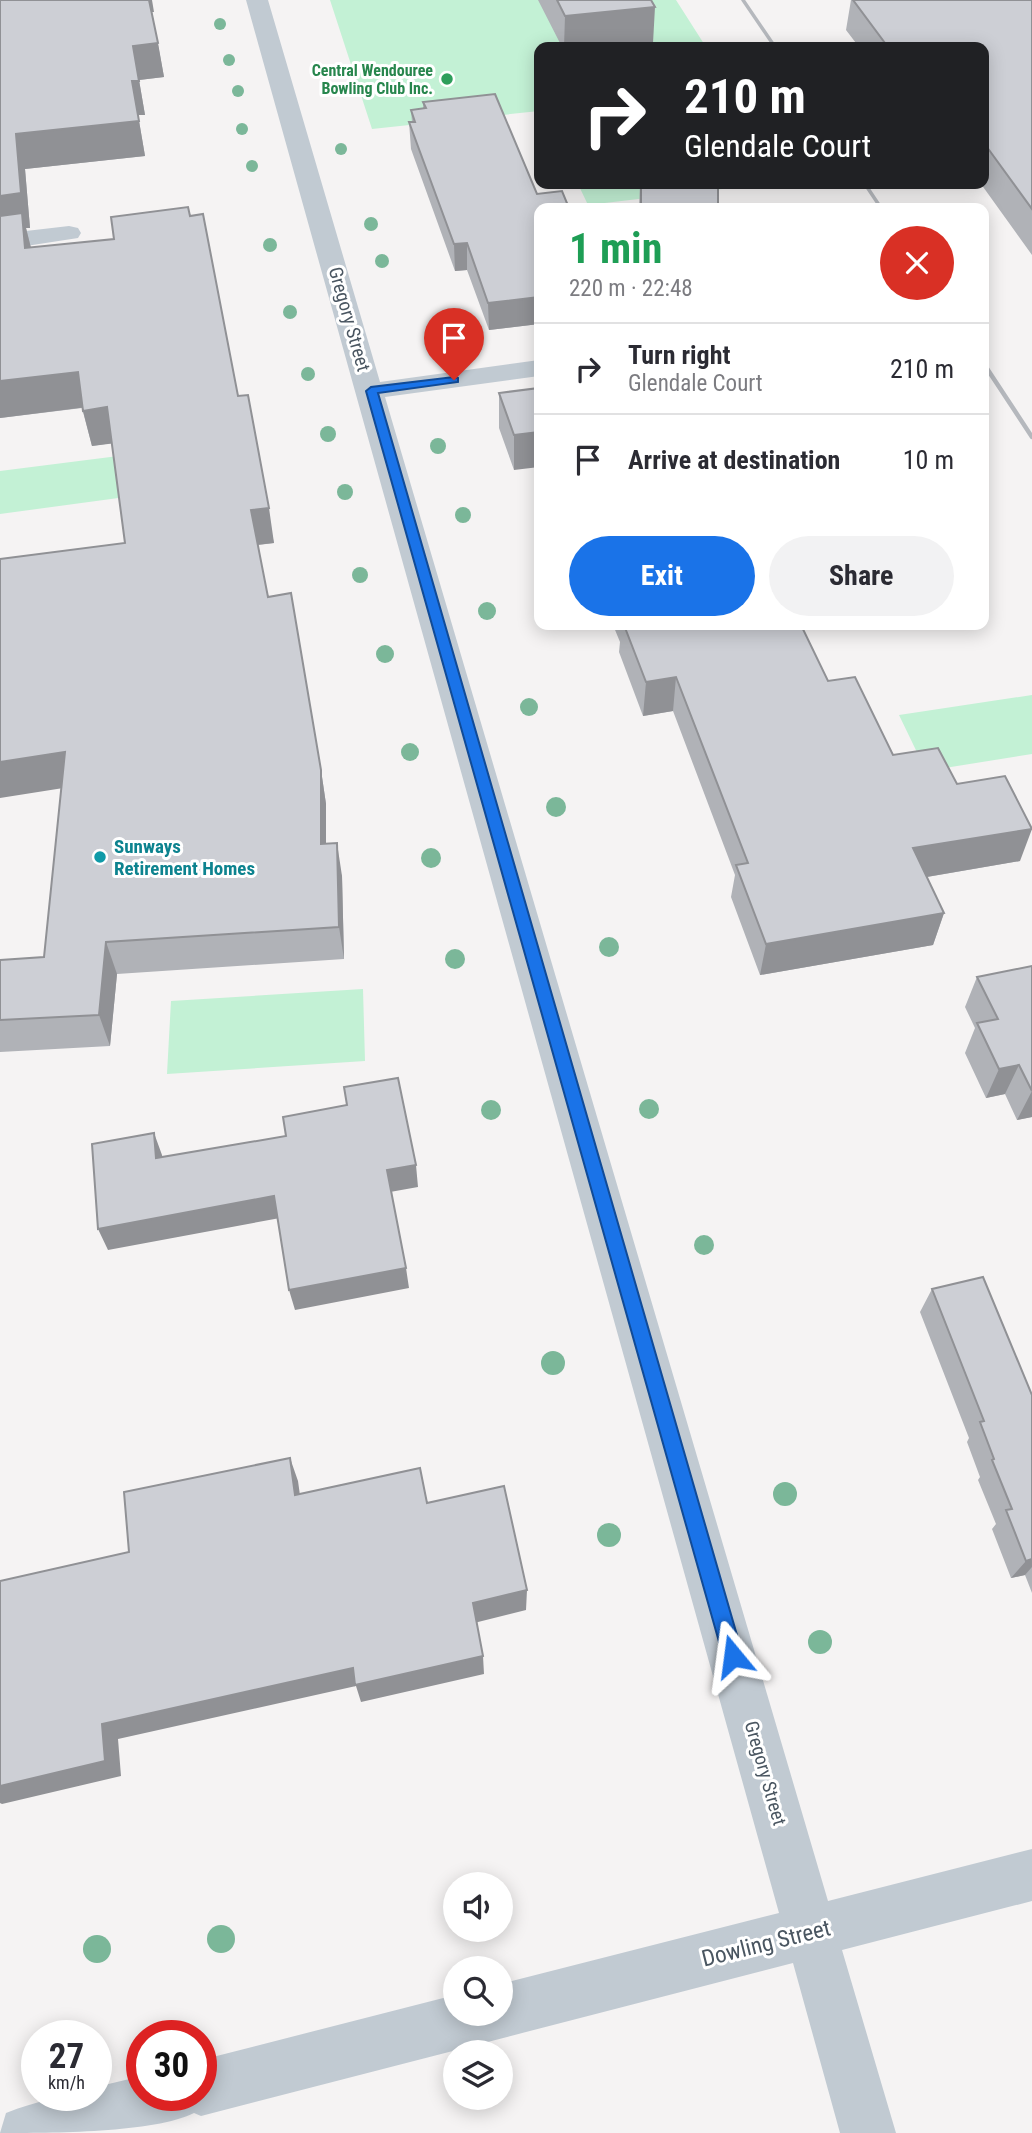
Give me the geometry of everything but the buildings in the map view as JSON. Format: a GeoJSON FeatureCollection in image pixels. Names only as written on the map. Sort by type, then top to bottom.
{"type":"FeatureCollection","features":[{"type":"Feature","properties":{"kind":"street","name":"Gregory Street"},"geometry":{"type":"LineString","coordinates":[[257,0],[868,2133]]}},
{"type":"Feature","properties":{"kind":"street"},"geometry":{"type":"LineString","coordinates":[[0,242],[68,233]]}},
{"type":"Feature","properties":{"kind":"street"},"geometry":{"type":"LineString","coordinates":[[371,391],[534,369]]}},
{"type":"Feature","properties":{"kind":"street","name":"Dowling Street"},"geometry":{"type":"LineString","coordinates":[[513,2008],[1032,1875]]}},
{"type":"Feature","properties":{"kind":"street"},"geometry":{"type":"LineString","coordinates":[[217,2084],[443,2026]]}},
{"type":"Feature","properties":{"kind":"street"},"geometry":{"type":"LineString","coordinates":[[26,2133],[126,2107]]}},
{"type":"Feature","properties":{"kind":"green space","name":"Central Wendouree Bowling Club Inc."},"geometry":{"type":"Polygon","coordinates":[[[330,0],[676,0],[703,42],[534,42],[534,112],[372,129],[330,0]]]}},
{"type":"Feature","properties":{"kind":"green space"},"geometry":{"type":"Polygon","coordinates":[[[580,189],[723,189],[605,203],[587,203],[580,189]]]}},
{"type":"Feature","properties":{"kind":"green space"},"geometry":{"type":"Polygon","coordinates":[[[142,453],[148,494],[0,514],[0,471],[142,453]]]}},
{"type":"Feature","properties":{"kind":"green space"},"geometry":{"type":"Polygon","coordinates":[[[1032,695],[1032,754],[926,771],[899,715],[1032,695]]]}},
{"type":"Feature","properties":{"kind":"green space"},"geometry":{"type":"Polygon","coordinates":[[[363,989],[365,1061],[167,1074],[171,1001],[363,989]]]}},
{"type":"Feature","properties":{"kind":"railway"},"geometry":{"type":"LineString","coordinates":[[743,0],[772,42]]}},
{"type":"Feature","properties":{"kind":"railway"},"geometry":{"type":"LineString","coordinates":[[868,189],[878,203]]}},
{"type":"Feature","properties":{"kind":"railway"},"geometry":{"type":"LineString","coordinates":[[989,372],[1032,437]]}},
{"type":"Feature","properties":{"kind":"place","name":"Central Wendouree Bowling Club Inc."},"geometry":{"type":"Point","coordinates":[447,79]}},
{"type":"Feature","properties":{"kind":"place","name":"Sunways Retirement Homes"},"geometry":{"type":"Point","coordinates":[100,857]}},
{"type":"Feature","properties":{"kind":"route"},"geometry":{"type":"LineString","coordinates":[[454,380],[371,391],[733,1656]]}}]}
